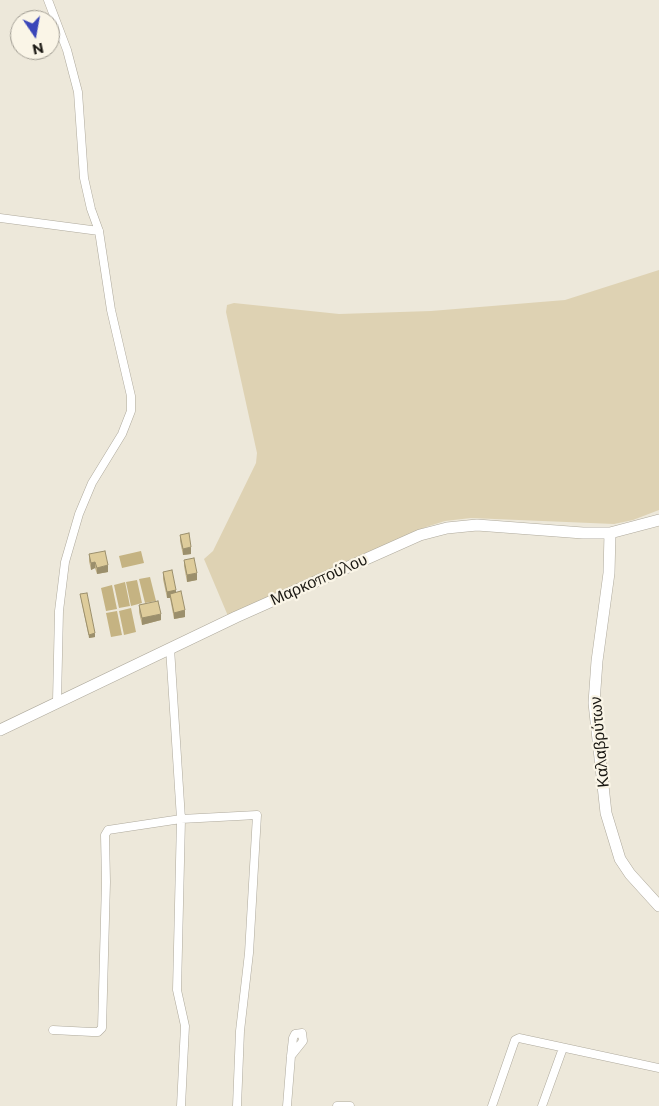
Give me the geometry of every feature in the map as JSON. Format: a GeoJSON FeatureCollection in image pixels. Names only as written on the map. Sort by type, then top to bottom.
{"type":"FeatureCollection","features":[{"type":"Feature","properties":{"kind":"street"},"geometry":{"type":"LineString","coordinates":[[48,0],[67,50],[78,92],[84,178],[91,209],[99,232],[111,310],[131,396],[131,411],[122,434],[92,483],[79,514],[65,562],[60,611],[57,701]]}},
{"type":"Feature","properties":{"kind":"street"},"geometry":{"type":"LineString","coordinates":[[0,218],[99,232]]}},
{"type":"Feature","properties":{"kind":"street","name":"Μαρκοπούλου"},"geometry":{"type":"LineString","coordinates":[[0,730],[170,648],[420,535],[447,528],[477,525],[583,533],[610,533],[659,520]]}},
{"type":"Feature","properties":{"kind":"street","name":"Καλαβρύτων"},"geometry":{"type":"LineString","coordinates":[[610,533],[609,573],[597,661],[594,703],[606,814],[620,859],[630,874],[659,906]]}},
{"type":"Feature","properties":{"kind":"street"},"geometry":{"type":"LineString","coordinates":[[170,648],[181,819],[180,940],[177,990],[185,1026],[181,1106]]}},
{"type":"Feature","properties":{"kind":"street"},"geometry":{"type":"LineString","coordinates":[[54,1030],[98,1032],[102,1028],[106,882],[105,835],[108,830],[181,819],[257,816],[250,952],[240,1031],[237,1106]]}},
{"type":"Feature","properties":{"kind":"street"},"geometry":{"type":"LineString","coordinates":[[492,1106],[515,1040],[523,1037],[563,1048],[659,1068]]}},
{"type":"Feature","properties":{"kind":"street"},"geometry":{"type":"LineString","coordinates":[[542,1106],[563,1048]]}},
{"type":"Feature","properties":{"kind":"street"},"geometry":{"type":"LineString","coordinates":[[287,1106],[291,1056]]}},
{"type":"Feature","properties":{"kind":"street"},"geometry":{"type":"LineString","coordinates":[[336,1106],[350,1106]]}},
{"type":"Feature","properties":{"kind":"shaded area"},"geometry":{"type":"Polygon","coordinates":[[[659,270],[659,510],[633,520],[614,524],[471,518],[445,521],[426,527],[228,616],[204,559],[213,551],[256,463],[257,453],[226,312],[227,305],[234,303],[339,314],[431,311],[565,300],[659,270]]]}},
{"type":"Feature","properties":{"kind":"shaded area"},"geometry":{"type":"Polygon","coordinates":[[[141,551],[144,563],[122,568],[119,556],[141,551]]]}},
{"type":"Feature","properties":{"kind":"shaded area"},"geometry":{"type":"Polygon","coordinates":[[[150,577],[156,601],[145,603],[139,579],[150,577]]]}},
{"type":"Feature","properties":{"kind":"shaded area"},"geometry":{"type":"Polygon","coordinates":[[[137,580],[142,603],[131,606],[126,582],[137,580]]]}},
{"type":"Feature","properties":{"kind":"shaded area"},"geometry":{"type":"Polygon","coordinates":[[[125,582],[130,606],[119,608],[114,585],[125,582]]]}},
{"type":"Feature","properties":{"kind":"shaded area"},"geometry":{"type":"Polygon","coordinates":[[[112,585],[117,609],[106,611],[101,588],[112,585]]]}},
{"type":"Feature","properties":{"kind":"shaded area"},"geometry":{"type":"Polygon","coordinates":[[[131,608],[136,632],[124,635],[119,611],[131,608]]]}},
{"type":"Feature","properties":{"kind":"shaded area"},"geometry":{"type":"Polygon","coordinates":[[[117,611],[122,635],[111,637],[106,613],[117,611]]]}},
{"type":"Feature","properties":{"kind":"building"},"geometry":{"type":"Polygon","coordinates":[[[189,533],[191,547],[183,549],[180,535],[189,533]]]}},
{"type":"Feature","properties":{"kind":"building"},"geometry":{"type":"Polygon","coordinates":[[[105,551],[108,565],[97,568],[95,562],[91,563],[89,554],[105,551]]]}},
{"type":"Feature","properties":{"kind":"building"},"geometry":{"type":"Polygon","coordinates":[[[194,558],[197,573],[187,575],[184,560],[194,558]]]}},
{"type":"Feature","properties":{"kind":"building"},"geometry":{"type":"Polygon","coordinates":[[[172,570],[176,590],[167,592],[163,572],[172,570]]]}},
{"type":"Feature","properties":{"kind":"building"},"geometry":{"type":"Polygon","coordinates":[[[181,591],[185,610],[174,613],[170,594],[181,591]]]}},
{"type":"Feature","properties":{"kind":"building"},"geometry":{"type":"Polygon","coordinates":[[[87,593],[95,633],[89,635],[80,594],[87,593]]]}},
{"type":"Feature","properties":{"kind":"building"},"geometry":{"type":"Polygon","coordinates":[[[158,601],[161,614],[142,618],[139,605],[158,601]]]}}]}
